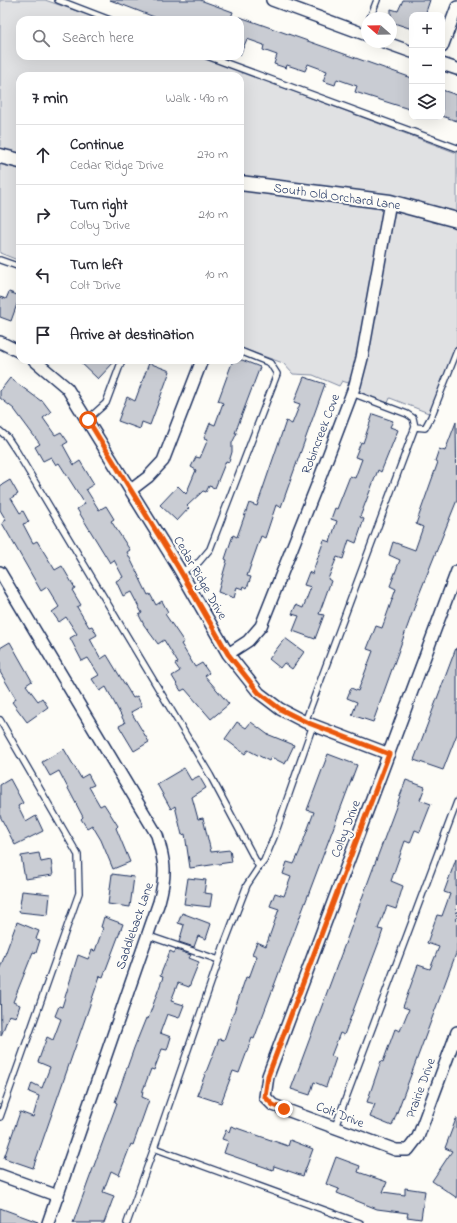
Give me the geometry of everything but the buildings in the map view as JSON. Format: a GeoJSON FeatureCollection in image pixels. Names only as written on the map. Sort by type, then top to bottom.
{"type":"FeatureCollection","features":[{"type":"Feature","properties":{"kind":"street"},"geometry":{"type":"LineString","coordinates":[[272,0],[293,4],[361,29]]}},
{"type":"Feature","properties":{"kind":"street"},"geometry":{"type":"LineString","coordinates":[[445,39],[457,7]]}},
{"type":"Feature","properties":{"kind":"street"},"geometry":{"type":"LineString","coordinates":[[397,47],[409,51]]}},
{"type":"Feature","properties":{"kind":"street"},"geometry":{"type":"LineString","coordinates":[[445,65],[457,69]]}},
{"type":"Feature","properties":{"kind":"street"},"geometry":{"type":"LineString","coordinates":[[0,156],[16,159]]}},
{"type":"Feature","properties":{"kind":"street","name":"South Old Orchard Lane"},"geometry":{"type":"LineString","coordinates":[[244,184],[390,202],[457,220]]}},
{"type":"Feature","properties":{"kind":"street","name":"Robincreek Cove"},"geometry":{"type":"LineString","coordinates":[[228,654],[248,641],[261,626],[352,393],[362,358],[390,202]]}},
{"type":"Feature","properties":{"kind":"street"},"geometry":{"type":"LineString","coordinates":[[0,342],[16,350]]}},
{"type":"Feature","properties":{"kind":"street","name":"Cedar Ridge Drive"},"geometry":{"type":"LineString","coordinates":[[39,364],[67,388],[181,572],[228,654],[259,693],[280,709],[309,723],[389,754]]}},
{"type":"Feature","properties":{"kind":"street"},"geometry":{"type":"LineString","coordinates":[[131,490],[148,478],[163,461],[200,364]]}},
{"type":"Feature","properties":{"kind":"street","name":"Colby Drive"},"geometry":{"type":"LineString","coordinates":[[265,1097],[268,1076],[457,571]]}},
{"type":"Feature","properties":{"kind":"street","name":"Saddleback Lane"},"geometry":{"type":"LineString","coordinates":[[0,572],[157,835],[164,860],[165,880],[48,1223]]}},
{"type":"Feature","properties":{"kind":"street","name":"Prairie Drive"},"geometry":{"type":"LineString","coordinates":[[408,1150],[418,1137],[457,1032]]}},
{"type":"Feature","properties":{"kind":"street","name":"Colt Drive"},"geometry":{"type":"LineString","coordinates":[[265,1097],[273,1105],[335,1128],[396,1150],[408,1150]]}},
{"type":"Feature","properties":{"kind":"street"},"geometry":{"type":"LineString","coordinates":[[0,1175],[58,1196]]}},
{"type":"Feature","properties":{"kind":"lane"},"geometry":{"type":"LineString","coordinates":[[58,0],[100,16]]}},
{"type":"Feature","properties":{"kind":"lane"},"geometry":{"type":"LineString","coordinates":[[372,12],[376,0]]}},
{"type":"Feature","properties":{"kind":"lane"},"geometry":{"type":"LineString","coordinates":[[218,60],[457,148]]}},
{"type":"Feature","properties":{"kind":"lane"},"geometry":{"type":"LineString","coordinates":[[0,260],[16,266]]}},
{"type":"Feature","properties":{"kind":"lane"},"geometry":{"type":"LineString","coordinates":[[415,426],[425,428],[431,417],[457,351]]}},
{"type":"Feature","properties":{"kind":"lane"},"geometry":{"type":"LineString","coordinates":[[181,572],[199,562],[210,549],[276,374],[270,363],[244,353]]}},
{"type":"Feature","properties":{"kind":"lane"},"geometry":{"type":"LineString","coordinates":[[88,420],[106,402],[120,364]]}},
{"type":"Feature","properties":{"kind":"lane"},"geometry":{"type":"LineString","coordinates":[[127,1223],[219,960],[247,885],[264,861],[274,838],[309,723],[415,426],[413,418],[407,414],[352,393]]}},
{"type":"Feature","properties":{"kind":"lane"},"geometry":{"type":"LineString","coordinates":[[0,431],[17,452],[210,775],[259,867]]}},
{"type":"Feature","properties":{"kind":"lane"},"geometry":{"type":"LineString","coordinates":[[0,720],[78,855],[79,893],[0,1117]]}},
{"type":"Feature","properties":{"kind":"lane"},"geometry":{"type":"LineString","coordinates":[[335,1128],[457,802]]}},
{"type":"Feature","properties":{"kind":"lane"},"geometry":{"type":"LineString","coordinates":[[146,935],[219,960]]}},
{"type":"Feature","properties":{"kind":"lane"},"geometry":{"type":"LineString","coordinates":[[154,1148],[360,1223]]}},
{"type":"Feature","properties":{"kind":"shaded area"},"geometry":{"type":"Polygon","coordinates":[[[0,0],[45,0],[91,16],[16,16],[16,60],[211,60],[242,72],[16,72],[16,259],[0,253],[0,0]]]}},
{"type":"Feature","properties":{"kind":"shaded area"},"geometry":{"type":"Polygon","coordinates":[[[244,73],[457,153],[457,347],[431,414],[390,398],[388,403],[356,391],[358,386],[342,381],[339,386],[313,375],[293,374],[283,363],[244,349],[244,73]]]}},
{"type":"Feature","properties":{"kind":"route"},"geometry":{"type":"LineString","coordinates":[[88,420],[178,567],[228,654],[239,670],[259,693],[280,709],[306,722],[389,754],[268,1076],[265,1097],[273,1105],[284,1109]]}}]}
